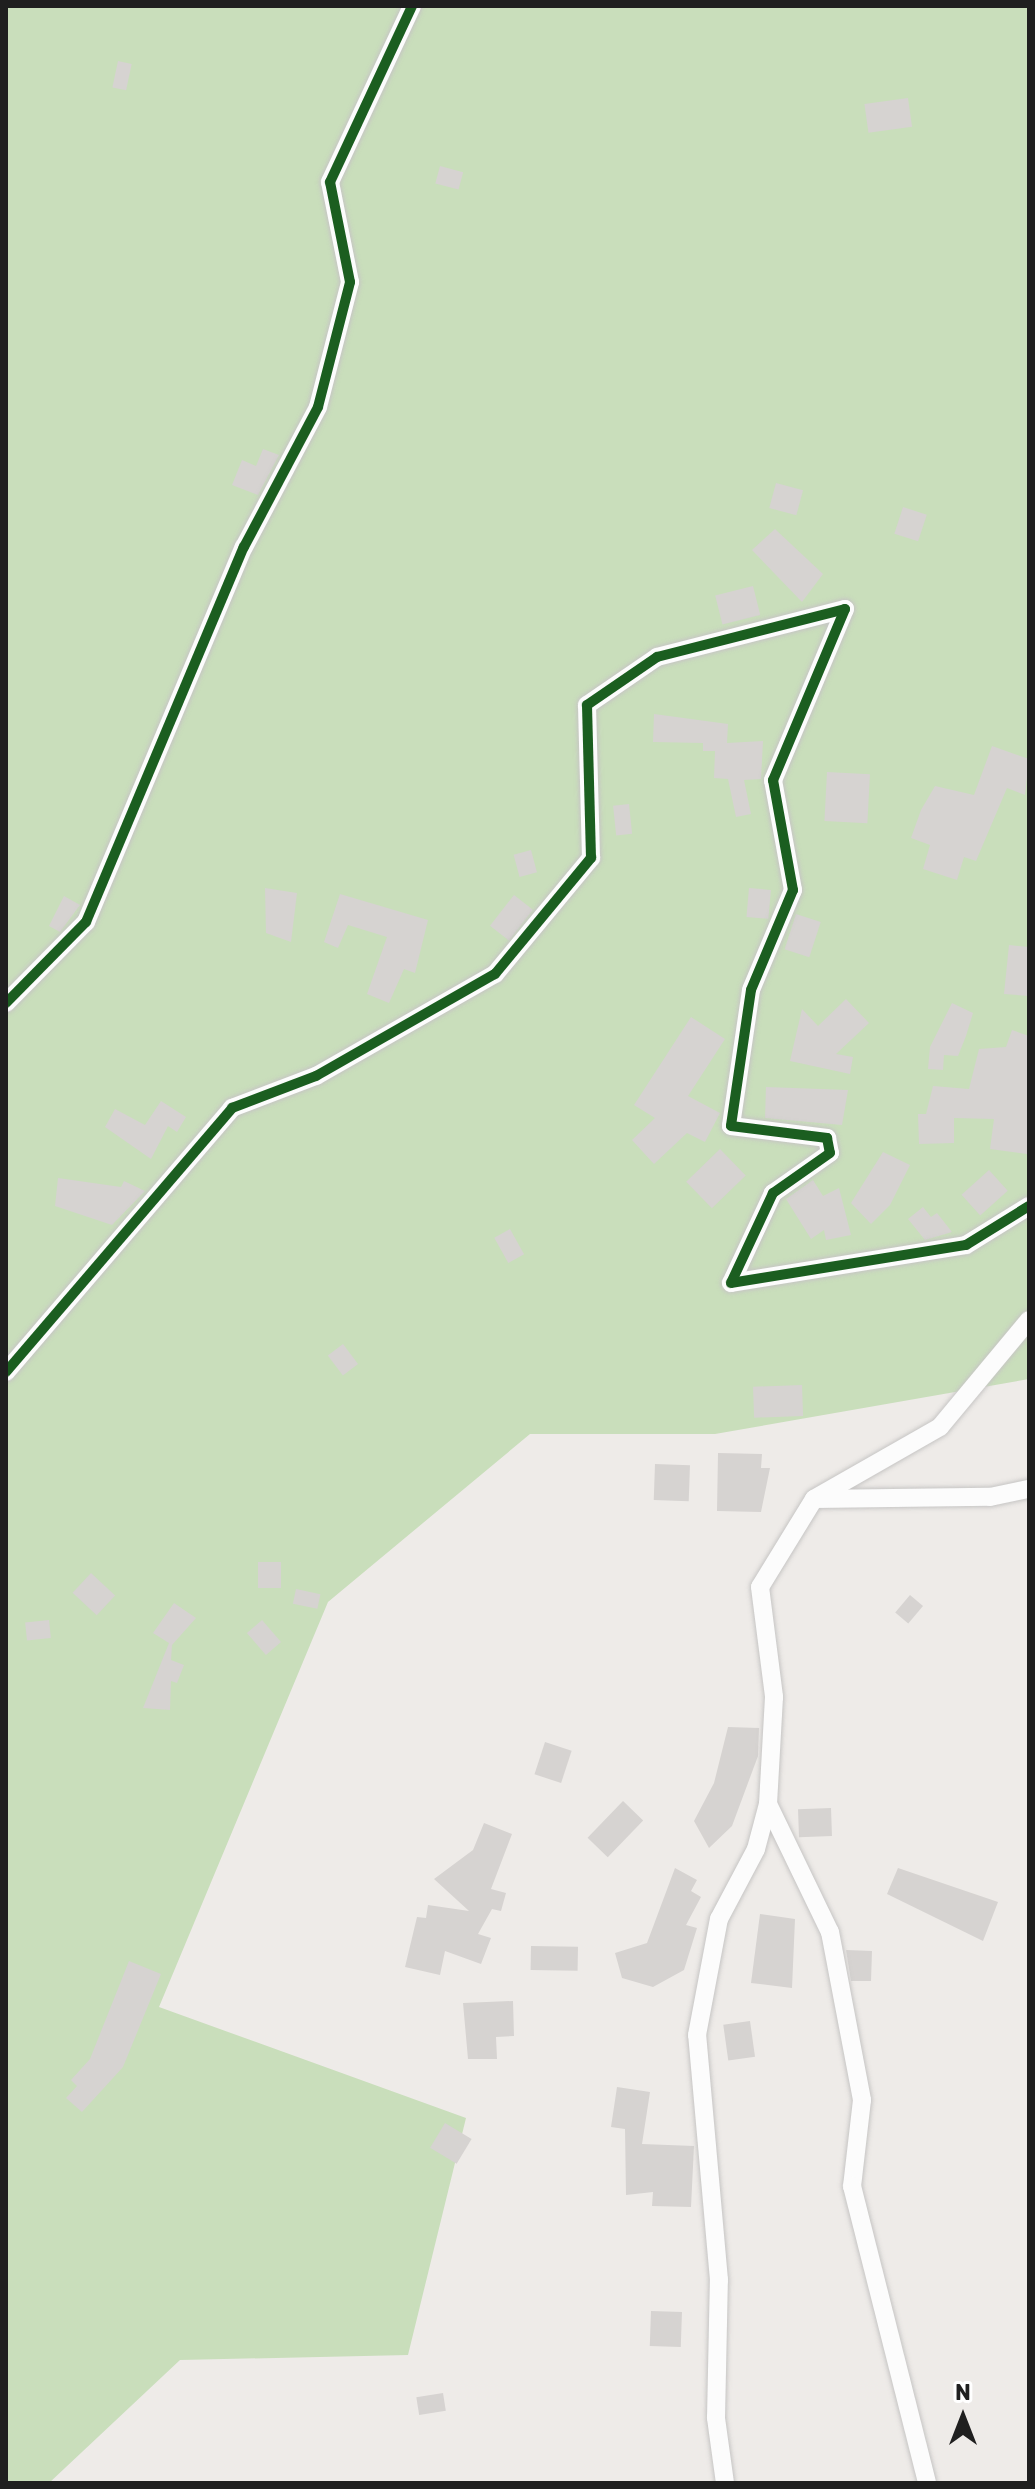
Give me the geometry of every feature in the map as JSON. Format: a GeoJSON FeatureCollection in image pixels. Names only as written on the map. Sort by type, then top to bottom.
{"type":"FeatureCollection","features":[{"type":"Feature","properties":{"kind":"street"},"geometry":{"type":"LineString","coordinates":[[6,1003],[86,922],[244,547],[318,407],[350,282],[330,182],[412,6]]}},
{"type":"Feature","properties":{"kind":"street"},"geometry":{"type":"LineString","coordinates":[[6,1372],[232,1108],[316,1076],[495,974],[591,858],[587,705],[657,657],[845,609],[773,780],[793,890],[751,990],[731,1126],[827,1138],[830,1153],[773,1193],[731,1283],[966,1245],[1029,1206]]}},
{"type":"Feature","properties":{"kind":"street"},"geometry":{"type":"LineString","coordinates":[[725,2483],[716,2418],[719,2280],[697,2035],[719,1919],[756,1849],[768,1804],[774,1697],[760,1587],[814,1499],[940,1427],[1029,1320]]}},
{"type":"Feature","properties":{"kind":"street"},"geometry":{"type":"LineString","coordinates":[[814,1499],[990,1497],[1029,1489]]}},
{"type":"Feature","properties":{"kind":"street"},"geometry":{"type":"LineString","coordinates":[[768,1804],[830,1932],[862,2100],[852,2186],[927,2483]]}},
{"type":"Feature","properties":{"kind":"green space"},"geometry":{"type":"Polygon","coordinates":[[[6,6],[1029,6],[1029,1379],[715,1434],[530,1434],[328,1602],[159,2007],[466,2118],[408,2355],[180,2360],[49,2483],[6,2483],[6,6]]]}},
{"type":"Feature","properties":{"kind":"building"},"geometry":{"type":"Polygon","coordinates":[[[118,61],[132,64],[126,90],[112,87],[118,61]]]}},
{"type":"Feature","properties":{"kind":"building"},"geometry":{"type":"Polygon","coordinates":[[[908,98],[912,127],[868,133],[864,104],[908,98]]]}},
{"type":"Feature","properties":{"kind":"building"},"geometry":{"type":"Polygon","coordinates":[[[440,166],[463,172],[459,190],[435,183],[440,166]]]}},
{"type":"Feature","properties":{"kind":"building"},"geometry":{"type":"Polygon","coordinates":[[[263,449],[279,455],[258,495],[232,485],[242,460],[256,466],[263,449]]]}},
{"type":"Feature","properties":{"kind":"building"},"geometry":{"type":"Polygon","coordinates":[[[776,483],[803,490],[796,515],[769,508],[776,483]]]}},
{"type":"Feature","properties":{"kind":"building"},"geometry":{"type":"Polygon","coordinates":[[[903,507],[927,515],[918,541],[894,534],[903,507]]]}},
{"type":"Feature","properties":{"kind":"building"},"geometry":{"type":"Polygon","coordinates":[[[775,529],[823,574],[802,602],[752,550],[775,529]]]}},
{"type":"Feature","properties":{"kind":"building"},"geometry":{"type":"Polygon","coordinates":[[[753,586],[760,615],[722,625],[715,595],[753,586]]]}},
{"type":"Feature","properties":{"kind":"building"},"geometry":{"type":"Polygon","coordinates":[[[654,714],[728,724],[727,743],[763,741],[761,779],[744,780],[751,814],[736,817],[728,779],[714,778],[715,751],[703,751],[703,743],[653,742],[654,714]]]}},
{"type":"Feature","properties":{"kind":"building"},"geometry":{"type":"Polygon","coordinates":[[[992,746],[1029,759],[1025,795],[1007,788],[976,861],[964,857],[957,880],[923,869],[930,845],[911,838],[921,810],[935,786],[974,795],[992,746]]]}},
{"type":"Feature","properties":{"kind":"building"},"geometry":{"type":"Polygon","coordinates":[[[827,772],[870,774],[867,823],[824,821],[827,772]]]}},
{"type":"Feature","properties":{"kind":"building"},"geometry":{"type":"Polygon","coordinates":[[[629,804],[632,834],[616,836],[613,806],[629,804]]]}},
{"type":"Feature","properties":{"kind":"building"},"geometry":{"type":"Polygon","coordinates":[[[531,850],[537,872],[520,877],[514,855],[531,850]]]}},
{"type":"Feature","properties":{"kind":"building"},"geometry":{"type":"Polygon","coordinates":[[[265,888],[297,893],[291,942],[266,933],[265,888]]]}},
{"type":"Feature","properties":{"kind":"building"},"geometry":{"type":"Polygon","coordinates":[[[749,888],[771,890],[768,919],[746,917],[749,888]]]}},
{"type":"Feature","properties":{"kind":"building"},"geometry":{"type":"Polygon","coordinates":[[[340,894],[428,920],[415,973],[404,969],[389,1003],[367,994],[387,937],[348,925],[338,948],[324,942],[340,894]]]}},
{"type":"Feature","properties":{"kind":"building"},"geometry":{"type":"Polygon","coordinates":[[[514,895],[533,910],[509,941],[490,926],[514,895]]]}},
{"type":"Feature","properties":{"kind":"building"},"geometry":{"type":"Polygon","coordinates":[[[64,896],[80,905],[60,932],[49,926],[64,896]]]}},
{"type":"Feature","properties":{"kind":"building"},"geometry":{"type":"Polygon","coordinates":[[[796,914],[821,922],[809,957],[785,949],[796,914]]]}},
{"type":"Feature","properties":{"kind":"building"},"geometry":{"type":"Polygon","coordinates":[[[1009,945],[1029,947],[1029,996],[1004,994],[1009,945]]]}},
{"type":"Feature","properties":{"kind":"building"},"geometry":{"type":"Polygon","coordinates":[[[846,999],[869,1023],[836,1054],[853,1057],[850,1074],[790,1061],[802,1009],[818,1026],[846,999]]]}},
{"type":"Feature","properties":{"kind":"building"},"geometry":{"type":"Polygon","coordinates":[[[952,1003],[973,1013],[966,1036],[958,1056],[944,1055],[943,1070],[928,1069],[930,1047],[952,1003]]]}},
{"type":"Feature","properties":{"kind":"building"},"geometry":{"type":"Polygon","coordinates":[[[691,1017],[725,1039],[688,1096],[720,1113],[705,1142],[687,1133],[654,1164],[632,1140],[655,1118],[634,1105],[691,1017]]]}},
{"type":"Feature","properties":{"kind":"building"},"geometry":{"type":"Polygon","coordinates":[[[1012,1030],[1029,1036],[1027,1154],[990,1149],[994,1119],[954,1118],[954,1143],[919,1144],[918,1114],[926,1114],[933,1086],[969,1089],[979,1049],[1006,1047],[1012,1030]]]}},
{"type":"Feature","properties":{"kind":"building"},"geometry":{"type":"Polygon","coordinates":[[[766,1087],[848,1090],[842,1125],[765,1118],[766,1087]]]}},
{"type":"Feature","properties":{"kind":"building"},"geometry":{"type":"Polygon","coordinates":[[[161,1101],[186,1117],[177,1132],[168,1126],[151,1159],[105,1127],[115,1109],[145,1125],[161,1101]]]}},
{"type":"Feature","properties":{"kind":"building"},"geometry":{"type":"Polygon","coordinates":[[[720,1149],[746,1176],[712,1208],[686,1182],[720,1149]]]}},
{"type":"Feature","properties":{"kind":"building"},"geometry":{"type":"Polygon","coordinates":[[[883,1152],[910,1165],[890,1205],[871,1224],[851,1203],[883,1152]]]}},
{"type":"Feature","properties":{"kind":"building"},"geometry":{"type":"Polygon","coordinates":[[[989,1170],[1008,1191],[980,1216],[962,1195],[989,1170]]]}},
{"type":"Feature","properties":{"kind":"building"},"geometry":{"type":"Polygon","coordinates":[[[58,1178],[121,1187],[124,1181],[145,1191],[112,1225],[55,1206],[58,1178]]]}},
{"type":"Feature","properties":{"kind":"building"},"geometry":{"type":"Polygon","coordinates":[[[813,1180],[823,1196],[839,1188],[851,1235],[826,1240],[824,1230],[811,1239],[786,1199],[813,1180]]]}},
{"type":"Feature","properties":{"kind":"building"},"geometry":{"type":"Polygon","coordinates":[[[923,1207],[931,1217],[937,1213],[952,1232],[925,1240],[908,1219],[923,1207]]]}},
{"type":"Feature","properties":{"kind":"building"},"geometry":{"type":"Polygon","coordinates":[[[510,1229],[524,1254],[508,1263],[494,1238],[510,1229]]]}},
{"type":"Feature","properties":{"kind":"building"},"geometry":{"type":"Polygon","coordinates":[[[343,1344],[358,1364],[343,1375],[328,1355],[343,1344]]]}},
{"type":"Feature","properties":{"kind":"building"},"geometry":{"type":"Polygon","coordinates":[[[802,1385],[803,1416],[754,1418],[753,1387],[802,1385]]]}},
{"type":"Feature","properties":{"kind":"building"},"geometry":{"type":"Polygon","coordinates":[[[718,1453],[762,1454],[761,1468],[770,1468],[761,1512],[717,1511],[718,1453]]]}},
{"type":"Feature","properties":{"kind":"building"},"geometry":{"type":"Polygon","coordinates":[[[655,1464],[690,1465],[689,1501],[654,1500],[655,1464]]]}},
{"type":"Feature","properties":{"kind":"building"},"geometry":{"type":"Polygon","coordinates":[[[258,1562],[281,1562],[281,1588],[258,1588],[258,1562]]]}},
{"type":"Feature","properties":{"kind":"building"},"geometry":{"type":"Polygon","coordinates":[[[91,1573],[115,1596],[97,1615],[73,1593],[91,1573]]]}},
{"type":"Feature","properties":{"kind":"building"},"geometry":{"type":"Polygon","coordinates":[[[296,1589],[320,1594],[317,1609],[293,1604],[296,1589]]]}},
{"type":"Feature","properties":{"kind":"building"},"geometry":{"type":"Polygon","coordinates":[[[910,1595],[923,1606],[908,1624],[895,1613],[910,1595]]]}},
{"type":"Feature","properties":{"kind":"building"},"geometry":{"type":"Polygon","coordinates":[[[174,1603],[196,1618],[172,1645],[171,1660],[184,1665],[177,1683],[171,1681],[170,1710],[143,1708],[169,1643],[153,1633],[174,1603]]]}},
{"type":"Feature","properties":{"kind":"building"},"geometry":{"type":"Polygon","coordinates":[[[49,1620],[51,1638],[27,1640],[25,1623],[49,1620]]]}},
{"type":"Feature","properties":{"kind":"building"},"geometry":{"type":"Polygon","coordinates":[[[262,1620],[281,1642],[266,1655],[247,1633],[262,1620]]]}},
{"type":"Feature","properties":{"kind":"building"},"geometry":{"type":"Polygon","coordinates":[[[728,1727],[759,1728],[758,1756],[732,1826],[709,1848],[694,1821],[714,1783],[728,1727]]]}},
{"type":"Feature","properties":{"kind":"building"},"geometry":{"type":"Polygon","coordinates":[[[545,1742],[572,1751],[561,1783],[534,1774],[545,1742]]]}},
{"type":"Feature","properties":{"kind":"building"},"geometry":{"type":"Polygon","coordinates":[[[623,1801],[643,1820],[608,1857],[588,1838],[623,1801]]]}},
{"type":"Feature","properties":{"kind":"building"},"geometry":{"type":"Polygon","coordinates":[[[831,1808],[832,1836],[799,1837],[798,1809],[831,1808]]]}},
{"type":"Feature","properties":{"kind":"building"},"geometry":{"type":"Polygon","coordinates":[[[484,1823],[512,1834],[491,1889],[506,1893],[501,1911],[492,1909],[478,1934],[491,1938],[481,1964],[445,1951],[440,1975],[405,1967],[417,1917],[426,1918],[428,1905],[469,1911],[434,1879],[473,1850],[484,1823]]]}},
{"type":"Feature","properties":{"kind":"building"},"geometry":{"type":"Polygon","coordinates":[[[675,1868],[697,1880],[691,1891],[701,1897],[686,1925],[697,1928],[684,1970],[653,1987],[622,1978],[615,1953],[647,1943],[675,1868]]]}},
{"type":"Feature","properties":{"kind":"building"},"geometry":{"type":"Polygon","coordinates":[[[898,1868],[998,1902],[983,1941],[887,1894],[898,1868]]]}},
{"type":"Feature","properties":{"kind":"building"},"geometry":{"type":"Polygon","coordinates":[[[760,1914],[795,1919],[792,1988],[751,1983],[760,1914]]]}},
{"type":"Feature","properties":{"kind":"building"},"geometry":{"type":"Polygon","coordinates":[[[531,1946],[578,1947],[578,1971],[531,1970],[531,1946]]]}},
{"type":"Feature","properties":{"kind":"building"},"geometry":{"type":"Polygon","coordinates":[[[846,1950],[872,1951],[871,1981],[851,1981],[846,1950]]]}},
{"type":"Feature","properties":{"kind":"building"},"geometry":{"type":"Polygon","coordinates":[[[129,1961],[161,1974],[123,2067],[82,2112],[66,2098],[77,2086],[71,2080],[90,2059],[129,1961]]]}},
{"type":"Feature","properties":{"kind":"building"},"geometry":{"type":"Polygon","coordinates":[[[513,2001],[514,2036],[496,2037],[497,2059],[468,2059],[463,2003],[513,2001]]]}},
{"type":"Feature","properties":{"kind":"building"},"geometry":{"type":"Polygon","coordinates":[[[750,2021],[755,2057],[728,2060],[723,2025],[750,2021]]]}},
{"type":"Feature","properties":{"kind":"building"},"geometry":{"type":"Polygon","coordinates":[[[617,2087],[650,2092],[642,2144],[694,2146],[691,2207],[652,2206],[653,2192],[626,2195],[625,2129],[611,2127],[617,2087]]]}},
{"type":"Feature","properties":{"kind":"building"},"geometry":{"type":"Polygon","coordinates":[[[445,2123],[472,2139],[457,2164],[430,2148],[445,2123]]]}},
{"type":"Feature","properties":{"kind":"building"},"geometry":{"type":"Polygon","coordinates":[[[651,2311],[682,2312],[681,2347],[650,2346],[651,2311]]]}},
{"type":"Feature","properties":{"kind":"building"},"geometry":{"type":"Polygon","coordinates":[[[443,2393],[446,2411],[419,2415],[416,2397],[443,2393]]]}},
{"type":"Feature","properties":{"kind":"cycle path"},"geometry":{"type":"LineString","coordinates":[[6,1003],[86,922],[244,547],[318,407],[350,282],[330,182],[412,6]]}},
{"type":"Feature","properties":{"kind":"cycle path"},"geometry":{"type":"LineString","coordinates":[[6,1372],[232,1108],[316,1076],[495,974],[591,858],[587,705],[657,657],[845,609],[773,780],[793,890],[751,990],[731,1126],[827,1138],[830,1153],[773,1193],[731,1283],[966,1245],[1029,1206]]}}]}
